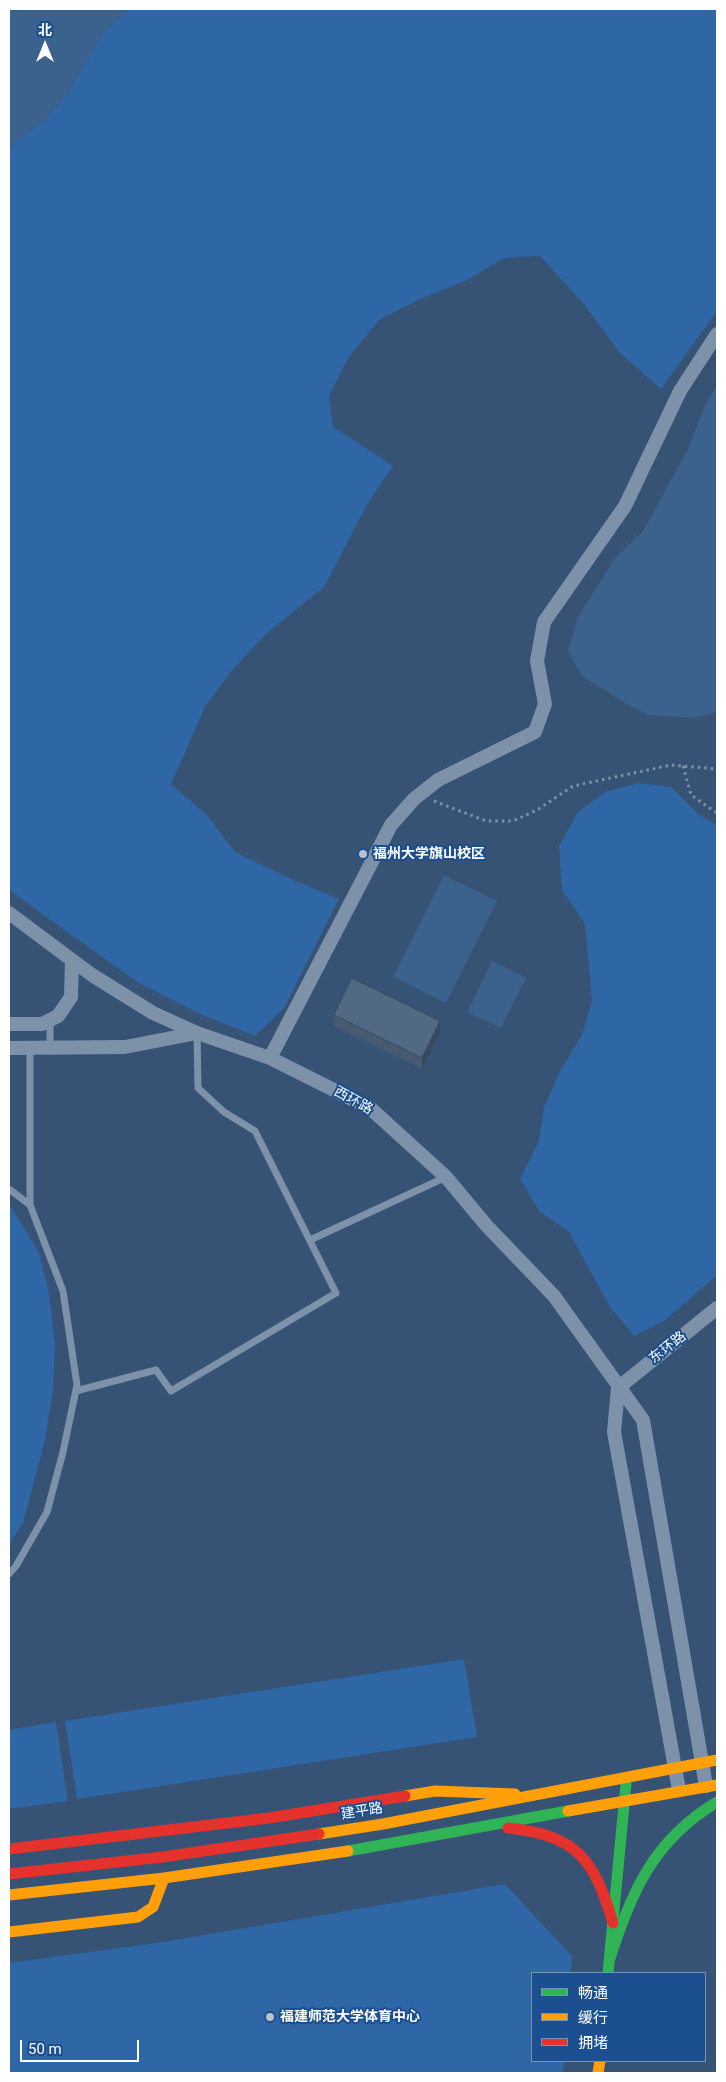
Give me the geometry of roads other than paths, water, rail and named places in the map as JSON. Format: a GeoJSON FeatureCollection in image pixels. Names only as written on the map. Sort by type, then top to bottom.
{"type":"FeatureCollection","features":[{"type":"Feature","properties":{"kind":"main road","name":"建平路"},"geometry":{"type":"LineString","coordinates":[[9,1874],[163,1857],[383,1824],[717,1760]]}},
{"type":"Feature","properties":{"kind":"main road"},"geometry":{"type":"LineString","coordinates":[[609,1967],[627,1777]]}},
{"type":"Feature","properties":{"kind":"main road"},"geometry":{"type":"LineString","coordinates":[[9,1895],[164,1878],[386,1846],[712,1785]]}},
{"type":"Feature","properties":{"kind":"main road"},"geometry":{"type":"LineString","coordinates":[[9,1849],[269,1818],[435,1791],[534,1795]]}},
{"type":"Feature","properties":{"kind":"main road"},"geometry":{"type":"LineString","coordinates":[[609,1967],[626,1911],[644,1871],[670,1839],[704,1808],[717,1802]]}},
{"type":"Feature","properties":{"kind":"main road"},"geometry":{"type":"LineString","coordinates":[[482,1827],[525,1829],[553,1836],[576,1849],[592,1869],[605,1892],[613,1923]]}},
{"type":"Feature","properties":{"kind":"main road"},"geometry":{"type":"LineString","coordinates":[[9,1932],[138,1917],[153,1906],[164,1878]]}},
{"type":"Feature","properties":{"kind":"street"},"geometry":{"type":"LineString","coordinates":[[270,1058],[391,825],[420,794],[438,780],[535,732],[545,704],[537,660],[544,622],[625,506],[680,391],[717,334]]}},
{"type":"Feature","properties":{"kind":"street","name":"西环路"},"geometry":{"type":"LineString","coordinates":[[9,913],[72,960],[153,1013],[197,1033],[270,1058],[370,1108],[446,1177],[486,1225],[554,1296],[618,1388],[643,1420],[702,1763],[712,1785]]}},
{"type":"Feature","properties":{"kind":"street"},"geometry":{"type":"LineString","coordinates":[[9,1024],[42,1024],[58,1016],[71,997],[72,960]]}},
{"type":"Feature","properties":{"kind":"street"},"geometry":{"type":"LineString","coordinates":[[9,1048],[125,1047],[197,1033]]}},
{"type":"Feature","properties":{"kind":"street","name":"东环路"},"geometry":{"type":"LineString","coordinates":[[618,1388],[717,1308]]}},
{"type":"Feature","properties":{"kind":"street"},"geometry":{"type":"LineString","coordinates":[[618,1388],[614,1432],[679,1790]]}},
{"type":"Feature","properties":{"kind":"lane"},"geometry":{"type":"LineString","coordinates":[[50,1020],[50,1048]]}},
{"type":"Feature","properties":{"kind":"lane"},"geometry":{"type":"LineString","coordinates":[[76,1391],[156,1370],[171,1391],[336,1293],[255,1131],[224,1112],[198,1088],[197,1033]]}},
{"type":"Feature","properties":{"kind":"lane"},"geometry":{"type":"LineString","coordinates":[[9,1574],[16,1566],[47,1512],[63,1452],[77,1385],[63,1292],[30,1205],[30,1048]]}},
{"type":"Feature","properties":{"kind":"lane"},"geometry":{"type":"LineString","coordinates":[[310,1240],[446,1177]]}},
{"type":"Feature","properties":{"kind":"lane"},"geometry":{"type":"LineString","coordinates":[[9,1189],[30,1205]]}},
{"type":"Feature","properties":{"kind":"place","name":"福州大学旗山校区"},"geometry":{"type":"Point","coordinates":[363,854]}},
{"type":"Feature","properties":{"kind":"place","name":"福建师范大学体育中心"},"geometry":{"type":"Point","coordinates":[270,2017]}}]}
